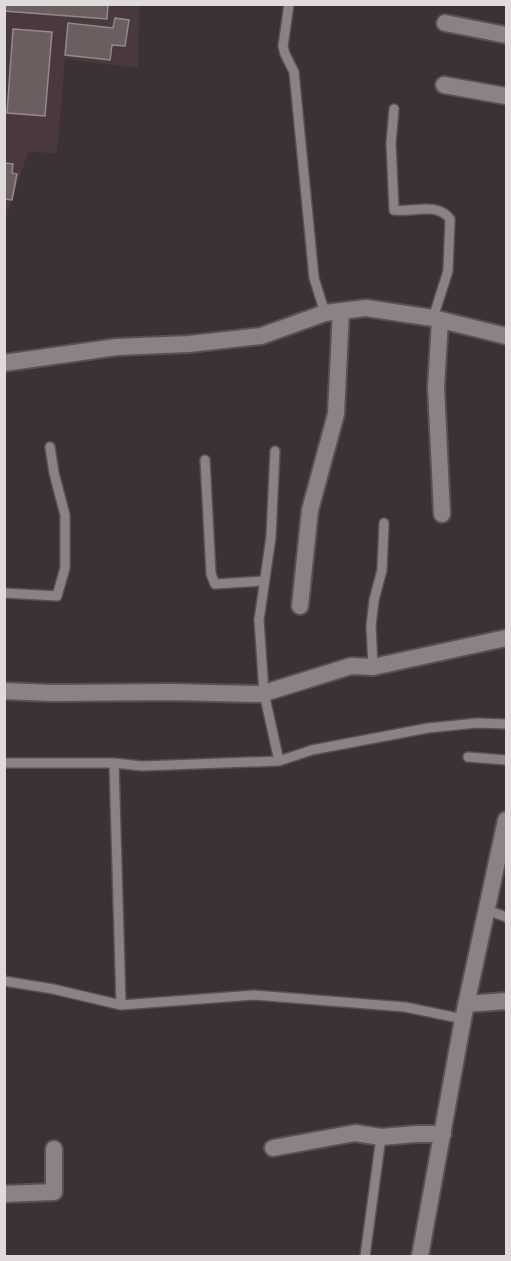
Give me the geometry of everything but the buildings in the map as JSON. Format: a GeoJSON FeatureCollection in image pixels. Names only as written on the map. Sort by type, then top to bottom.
{"type":"FeatureCollection","features":[{"type":"Feature","properties":{"kind":"street"},"geometry":{"type":"LineString","coordinates":[[445,23],[507,35]]}},
{"type":"Feature","properties":{"kind":"street"},"geometry":{"type":"LineString","coordinates":[[444,85],[507,96]]}},
{"type":"Feature","properties":{"kind":"street"},"geometry":{"type":"LineString","coordinates":[[4,363],[117,347],[189,344],[261,336],[333,312],[366,308],[436,319],[507,336]]}},
{"type":"Feature","properties":{"kind":"street"},"geometry":{"type":"LineString","coordinates":[[300,606],[310,510],[336,414],[333,312]]}},
{"type":"Feature","properties":{"kind":"street"},"geometry":{"type":"LineString","coordinates":[[436,319],[436,387],[442,514]]}},
{"type":"Feature","properties":{"kind":"street"},"geometry":{"type":"LineString","coordinates":[[4,691],[264,693],[351,666],[373,667],[507,638]]}},
{"type":"Feature","properties":{"kind":"street"},"geometry":{"type":"LineString","coordinates":[[420,1257],[465,1011],[506,830]]}},
{"type":"Feature","properties":{"kind":"street"},"geometry":{"type":"LineString","coordinates":[[465,1011],[507,1001]]}},
{"type":"Feature","properties":{"kind":"street"},"geometry":{"type":"LineString","coordinates":[[273,1148],[355,1132],[381,1137],[443,1134]]}},
{"type":"Feature","properties":{"kind":"street"},"geometry":{"type":"LineString","coordinates":[[4,1194],[54,1191],[54,1149]]}},
{"type":"Feature","properties":{"kind":"lane"},"geometry":{"type":"LineString","coordinates":[[289,4],[283,46],[294,72],[314,278],[333,312]]}},
{"type":"Feature","properties":{"kind":"lane"},"geometry":{"type":"LineString","coordinates":[[394,109],[391,143],[394,210],[429,208],[446,213],[450,219],[448,271],[436,319]]}},
{"type":"Feature","properties":{"kind":"lane"},"geometry":{"type":"LineString","coordinates":[[4,593],[57,596],[65,568],[65,515],[50,447]]}},
{"type":"Feature","properties":{"kind":"lane"},"geometry":{"type":"LineString","coordinates":[[276,451],[270,537],[259,620],[264,693],[279,761]]}},
{"type":"Feature","properties":{"kind":"lane"},"geometry":{"type":"LineString","coordinates":[[205,460],[211,574],[215,584],[264,581]]}},
{"type":"Feature","properties":{"kind":"lane"},"geometry":{"type":"LineString","coordinates":[[373,667],[372,626],[374,600],[382,570],[384,523]]}},
{"type":"Feature","properties":{"kind":"lane"},"geometry":{"type":"LineString","coordinates":[[4,763],[114,763],[142,766],[279,761],[312,750],[428,728],[477,723],[507,724]]}},
{"type":"Feature","properties":{"kind":"lane"},"geometry":{"type":"LineString","coordinates":[[468,757],[507,760]]}},
{"type":"Feature","properties":{"kind":"lane"},"geometry":{"type":"LineString","coordinates":[[114,763],[121,1005]]}},
{"type":"Feature","properties":{"kind":"lane"},"geometry":{"type":"LineString","coordinates":[[487,910],[507,917]]}},
{"type":"Feature","properties":{"kind":"lane"},"geometry":{"type":"LineString","coordinates":[[4,981],[53,989],[121,1005],[254,994],[465,1011]]}},
{"type":"Feature","properties":{"kind":"lane"},"geometry":{"type":"LineString","coordinates":[[365,1257],[381,1137]]}},
{"type":"Feature","properties":{"kind":"shaded area"},"geometry":{"type":"Polygon","coordinates":[[[5,5],[139,5],[138,68],[65,59],[57,153],[28,152],[5,221],[5,5]]]}}]}
